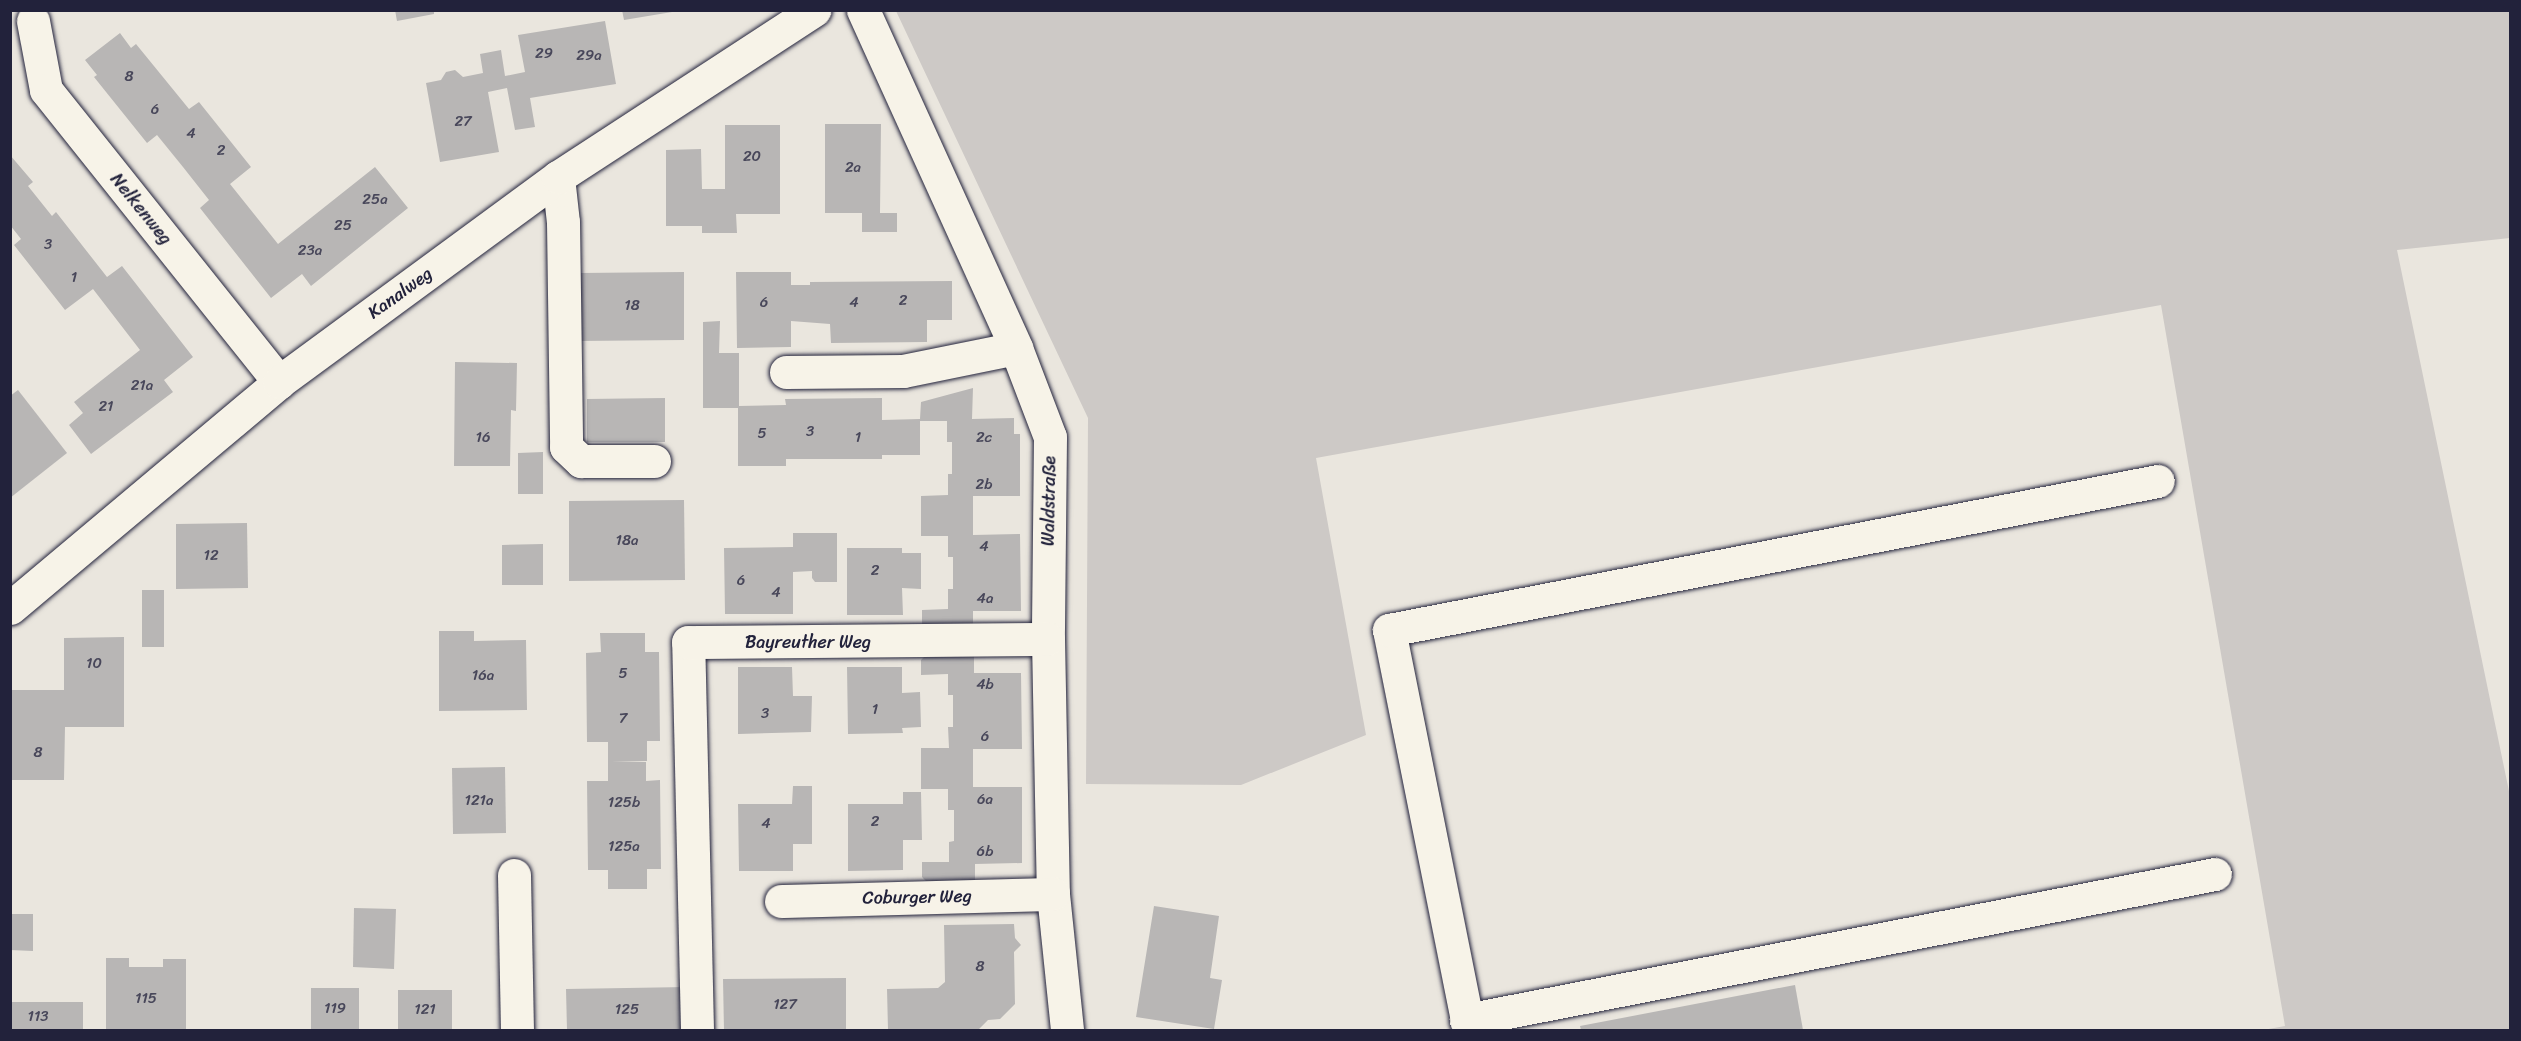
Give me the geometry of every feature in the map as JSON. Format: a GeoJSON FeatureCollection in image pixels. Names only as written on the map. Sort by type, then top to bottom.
{"type":"FeatureCollection","features":[{"type":"Feature","properties":{"kind":"street","name":"Kanalweg"},"geometry":{"type":"LineString","coordinates":[[10,608],[279,382],[558,177],[814,10]]}},
{"type":"Feature","properties":{"kind":"street","name":"Waldstraße"},"geometry":{"type":"LineString","coordinates":[[863,10],[1016,348],[1050,437],[1048,639],[1053,894],[1067,1030]]}},
{"type":"Feature","properties":{"kind":"street","name":"Nelkenweg"},"geometry":{"type":"LineString","coordinates":[[33,21],[46,90],[279,382]]}},
{"type":"Feature","properties":{"kind":"street"},"geometry":{"type":"LineString","coordinates":[[558,177],[562,222],[566,447],[581,461],[654,461]]}},
{"type":"Feature","properties":{"kind":"street"},"geometry":{"type":"LineString","coordinates":[[786,372],[903,371],[1016,348]]}},
{"type":"Feature","properties":{"kind":"street"},"geometry":{"type":"LineString","coordinates":[[2158,481],[1389,630],[1468,1025],[2214,874]]}},
{"type":"Feature","properties":{"kind":"street","name":"Bayreuther Weg"},"geometry":{"type":"LineString","coordinates":[[697,1030],[688,642],[1048,639]]}},
{"type":"Feature","properties":{"kind":"street"},"geometry":{"type":"LineString","coordinates":[[514,875],[517,1030]]}},
{"type":"Feature","properties":{"kind":"street","name":"Coburger Weg"},"geometry":{"type":"LineString","coordinates":[[781,901],[1053,894]]}},
{"type":"Feature","properties":{"kind":"shaded area"},"geometry":{"type":"Polygon","coordinates":[[[896,11],[2510,11],[2510,238],[2397,250],[2510,796],[2510,1030],[2263,1030],[2285,1026],[2161,305],[1316,458],[1366,735],[1241,785],[1086,784],[1088,418],[896,11]]]}},
{"type":"Feature","properties":{"kind":"building"},"geometry":{"type":"Polygon","coordinates":[[[395,10],[434,10],[434,14],[397,21],[395,10]]]}},
{"type":"Feature","properties":{"kind":"building"},"geometry":{"type":"Polygon","coordinates":[[[622,10],[672,10],[672,12],[624,20],[622,10]]]}},
{"type":"Feature","properties":{"kind":"building"},"geometry":{"type":"Polygon","coordinates":[[[605,21],[616,84],[530,98],[535,127],[515,130],[507,88],[488,92],[499,152],[440,162],[426,83],[441,80],[446,72],[455,70],[463,77],[483,73],[480,54],[501,50],[505,76],[525,72],[518,35],[605,21]]]}},
{"type":"Feature","properties":{"kind":"building"},"geometry":{"type":"Polygon","coordinates":[[[120,33],[131,48],[136,44],[189,109],[199,102],[251,167],[230,184],[278,244],[375,167],[408,208],[311,286],[302,274],[271,298],[200,208],[209,200],[183,167],[157,135],[147,143],[94,77],[97,75],[85,60],[120,33]]]}},
{"type":"Feature","properties":{"kind":"building"},"geometry":{"type":"Polygon","coordinates":[[[825,124],[881,124],[880,213],[897,213],[897,232],[862,232],[862,213],[825,213],[825,124]]]}},
{"type":"Feature","properties":{"kind":"building"},"geometry":{"type":"Polygon","coordinates":[[[725,125],[780,125],[780,214],[736,214],[737,233],[702,233],[702,226],[666,226],[666,150],[701,149],[702,189],[725,189],[725,125]]]}},
{"type":"Feature","properties":{"kind":"building"},"geometry":{"type":"Polygon","coordinates":[[[10,155],[33,182],[28,186],[52,216],[56,212],[107,277],[122,266],[193,357],[164,380],[173,392],[91,454],[69,425],[83,413],[74,402],[140,350],[93,289],[65,310],[14,245],[21,239],[10,225],[10,155]]]}},
{"type":"Feature","properties":{"kind":"building"},"geometry":{"type":"Polygon","coordinates":[[[684,272],[684,340],[579,341],[579,273],[684,272]]]}},
{"type":"Feature","properties":{"kind":"building"},"geometry":{"type":"Polygon","coordinates":[[[736,272],[791,272],[791,285],[810,285],[810,282],[952,281],[952,320],[927,320],[927,342],[831,343],[830,324],[791,321],[791,347],[737,348],[736,272]]]}},
{"type":"Feature","properties":{"kind":"building"},"geometry":{"type":"Polygon","coordinates":[[[720,321],[719,353],[739,353],[739,406],[786,405],[785,399],[882,398],[882,420],[920,419],[921,402],[973,388],[972,419],[1014,418],[1014,434],[1020,434],[1020,496],[973,496],[973,535],[1020,534],[1021,611],[973,611],[973,631],[922,626],[922,610],[948,609],[948,589],[953,589],[953,557],[948,557],[948,536],[921,536],[921,496],[948,495],[948,474],[952,474],[952,442],[947,442],[947,421],[920,421],[920,455],[882,455],[882,459],[786,459],[786,466],[738,466],[738,408],[703,408],[703,322],[720,321]]]}},
{"type":"Feature","properties":{"kind":"building"},"geometry":{"type":"Polygon","coordinates":[[[455,362],[517,363],[516,411],[511,410],[510,466],[454,466],[455,362]]]}},
{"type":"Feature","properties":{"kind":"building"},"geometry":{"type":"Polygon","coordinates":[[[18,390],[67,453],[10,498],[10,396],[18,390]]]}},
{"type":"Feature","properties":{"kind":"building"},"geometry":{"type":"Polygon","coordinates":[[[665,398],[665,442],[587,442],[587,399],[665,398]]]}},
{"type":"Feature","properties":{"kind":"building"},"geometry":{"type":"Polygon","coordinates":[[[543,452],[543,494],[518,494],[518,453],[543,452]]]}},
{"type":"Feature","properties":{"kind":"building"},"geometry":{"type":"Polygon","coordinates":[[[684,500],[685,580],[569,581],[569,501],[684,500]]]}},
{"type":"Feature","properties":{"kind":"building"},"geometry":{"type":"Polygon","coordinates":[[[247,523],[248,588],[176,589],[176,524],[247,523]]]}},
{"type":"Feature","properties":{"kind":"building"},"geometry":{"type":"Polygon","coordinates":[[[793,533],[837,533],[837,582],[815,582],[812,578],[812,571],[793,572],[793,614],[725,614],[724,548],[793,547],[793,533]]]}},
{"type":"Feature","properties":{"kind":"building"},"geometry":{"type":"Polygon","coordinates":[[[543,544],[543,585],[502,585],[502,545],[543,544]]]}},
{"type":"Feature","properties":{"kind":"building"},"geometry":{"type":"Polygon","coordinates":[[[847,548],[902,548],[902,553],[921,553],[921,589],[902,588],[903,615],[847,615],[847,548]]]}},
{"type":"Feature","properties":{"kind":"building"},"geometry":{"type":"Polygon","coordinates":[[[142,590],[164,590],[164,647],[142,647],[142,590]]]}},
{"type":"Feature","properties":{"kind":"building"},"geometry":{"type":"Polygon","coordinates":[[[439,631],[474,631],[474,641],[526,640],[527,710],[439,711],[439,631]]]}},
{"type":"Feature","properties":{"kind":"building"},"geometry":{"type":"Polygon","coordinates":[[[600,633],[645,633],[645,652],[659,652],[660,741],[647,741],[647,761],[612,761],[646,762],[646,781],[660,780],[661,869],[647,869],[647,889],[608,889],[608,870],[588,870],[587,781],[608,781],[608,742],[587,742],[586,653],[601,652],[600,633]]]}},
{"type":"Feature","properties":{"kind":"building"},"geometry":{"type":"Polygon","coordinates":[[[124,637],[124,727],[65,727],[64,780],[10,780],[10,690],[64,690],[64,638],[124,637]]]}},
{"type":"Feature","properties":{"kind":"building"},"geometry":{"type":"Polygon","coordinates":[[[927,654],[974,654],[974,673],[1021,673],[1022,749],[973,749],[973,787],[1022,787],[1022,863],[975,864],[975,883],[928,883],[922,877],[922,862],[949,862],[949,842],[954,841],[954,810],[948,810],[948,789],[921,789],[921,748],[949,748],[948,727],[953,727],[953,695],[948,695],[948,674],[921,675],[921,660],[927,654]]]}},
{"type":"Feature","properties":{"kind":"building"},"geometry":{"type":"Polygon","coordinates":[[[738,667],[792,667],[793,696],[812,696],[811,732],[738,734],[738,667]]]}},
{"type":"Feature","properties":{"kind":"building"},"geometry":{"type":"Polygon","coordinates":[[[847,667],[902,667],[902,693],[920,692],[921,727],[902,728],[903,733],[848,734],[847,667]]]}},
{"type":"Feature","properties":{"kind":"building"},"geometry":{"type":"Polygon","coordinates":[[[505,767],[506,833],[453,834],[452,768],[505,767]]]}},
{"type":"Feature","properties":{"kind":"building"},"geometry":{"type":"Polygon","coordinates":[[[793,786],[812,786],[812,844],[793,844],[793,871],[739,871],[738,804],[792,804],[793,786]]]}},
{"type":"Feature","properties":{"kind":"building"},"geometry":{"type":"Polygon","coordinates":[[[903,792],[921,792],[922,840],[903,840],[903,870],[848,871],[848,804],[903,804],[903,792]]]}},
{"type":"Feature","properties":{"kind":"building"},"geometry":{"type":"Polygon","coordinates":[[[1154,906],[1219,916],[1210,978],[1222,980],[1214,1029],[1136,1017],[1154,906]]]}},
{"type":"Feature","properties":{"kind":"building"},"geometry":{"type":"Polygon","coordinates":[[[354,908],[396,909],[394,969],[353,967],[354,908]]]}},
{"type":"Feature","properties":{"kind":"building"},"geometry":{"type":"Polygon","coordinates":[[[10,914],[33,914],[33,951],[10,950],[10,914]]]}},
{"type":"Feature","properties":{"kind":"building"},"geometry":{"type":"Polygon","coordinates":[[[1014,924],[1015,938],[1021,945],[1014,952],[1015,1004],[1000,1019],[988,1020],[978,1030],[888,1030],[887,989],[938,988],[945,982],[944,925],[1014,924]]]}},
{"type":"Feature","properties":{"kind":"building"},"geometry":{"type":"Polygon","coordinates":[[[106,958],[129,958],[129,967],[163,967],[163,959],[186,959],[186,1030],[106,1030],[106,958]]]}},
{"type":"Feature","properties":{"kind":"building"},"geometry":{"type":"Polygon","coordinates":[[[846,978],[846,1030],[724,1030],[723,979],[846,978]]]}},
{"type":"Feature","properties":{"kind":"building"},"geometry":{"type":"Polygon","coordinates":[[[1795,985],[1803,1030],[1581,1030],[1580,1026],[1795,985]]]}},
{"type":"Feature","properties":{"kind":"building"},"geometry":{"type":"Polygon","coordinates":[[[687,987],[688,1030],[567,1030],[566,989],[687,987]]]}},
{"type":"Feature","properties":{"kind":"building"},"geometry":{"type":"Polygon","coordinates":[[[311,988],[359,988],[359,1030],[311,1030],[311,988]]]}},
{"type":"Feature","properties":{"kind":"building"},"geometry":{"type":"Polygon","coordinates":[[[398,990],[452,990],[452,1030],[398,1030],[398,990]]]}},
{"type":"Feature","properties":{"kind":"building"},"geometry":{"type":"Polygon","coordinates":[[[10,1002],[83,1002],[83,1030],[10,1030],[10,1002]]]}}]}
